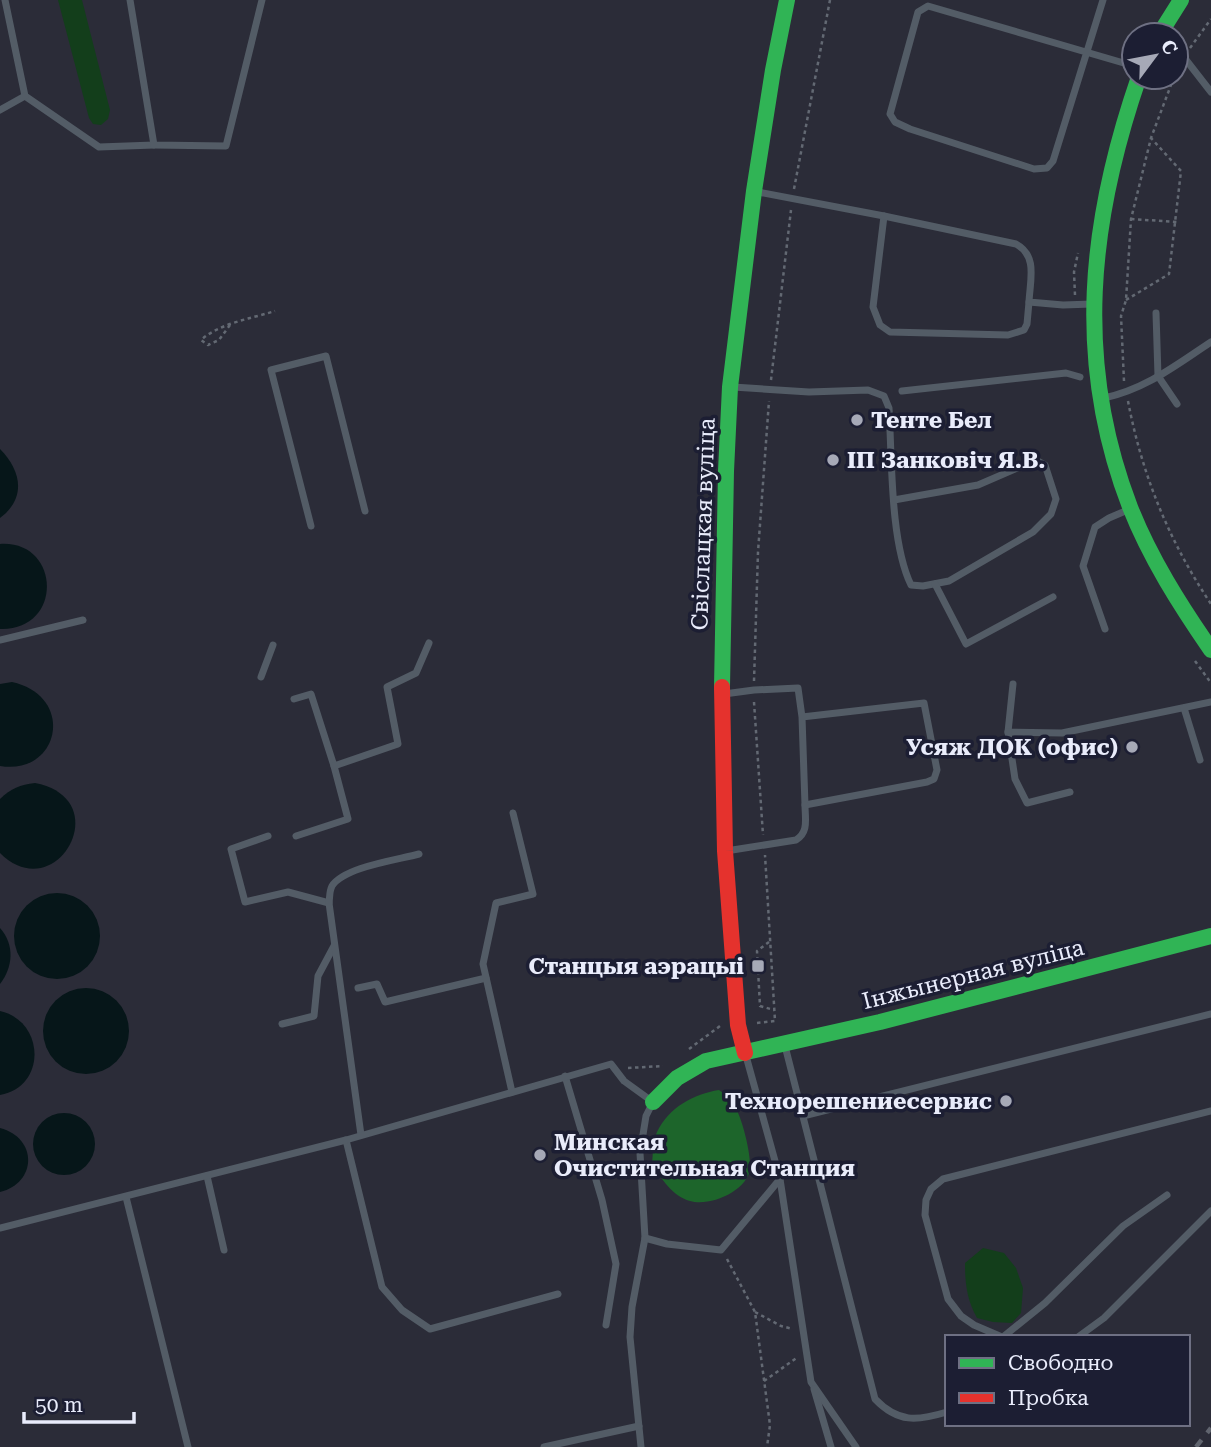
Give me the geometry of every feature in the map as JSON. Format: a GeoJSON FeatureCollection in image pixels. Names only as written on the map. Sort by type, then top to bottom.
{"type":"FeatureCollection","features":[{"type":"Feature","properties":{"kind":"street","name":"Свіслацкая вуліца"},"geometry":{"type":"LineString","coordinates":[[745,1053],[738,1025],[725,851],[723,540],[730,387],[754,191],[787,0]]}},
{"type":"Feature","properties":{"kind":"street"},"geometry":{"type":"LineString","coordinates":[[1169,21],[1181,0]]}},
{"type":"Feature","properties":{"kind":"street"},"geometry":{"type":"LineString","coordinates":[[1134,91],[1111,163],[1097,235],[1092,304],[1100,399],[1116,468],[1131,509],[1168,583],[1209,644]]}},
{"type":"Feature","properties":{"kind":"street","name":"Інжынерная вуліца"},"geometry":{"type":"LineString","coordinates":[[653,1102],[677,1079],[706,1061],[784,1045],[1211,936]]}},
{"type":"Feature","properties":{"kind":"lane"},"geometry":{"type":"LineString","coordinates":[[5,0],[25,96],[99,147],[226,146],[262,0]]}},
{"type":"Feature","properties":{"kind":"lane"},"geometry":{"type":"LineString","coordinates":[[130,0],[154,145]]}},
{"type":"Feature","properties":{"kind":"lane"},"geometry":{"type":"LineString","coordinates":[[1103,0],[1086,53],[1053,161],[1047,168],[1034,169],[911,129],[895,122],[890,114],[918,12],[928,6],[1086,53],[1120,62]]}},
{"type":"Feature","properties":{"kind":"lane"},"geometry":{"type":"LineString","coordinates":[[1190,63],[1211,92]]}},
{"type":"Feature","properties":{"kind":"lane"},"geometry":{"type":"LineString","coordinates":[[0,110],[25,96]]}},
{"type":"Feature","properties":{"kind":"lane"},"geometry":{"type":"LineString","coordinates":[[754,191],[884,216],[1016,244],[1026,249],[1031,259],[1027,324],[1024,330],[1008,335],[890,332],[880,325],[873,307],[884,216]]}},
{"type":"Feature","properties":{"kind":"lane"},"geometry":{"type":"LineString","coordinates":[[1028,302],[1092,304]]}},
{"type":"Feature","properties":{"kind":"lane"},"geometry":{"type":"LineString","coordinates":[[1156,313],[1158,376],[1177,404]]}},
{"type":"Feature","properties":{"kind":"lane"},"geometry":{"type":"LineString","coordinates":[[1100,399],[1126,393],[1211,342]]}},
{"type":"Feature","properties":{"kind":"lane"},"geometry":{"type":"LineString","coordinates":[[311,526],[271,370],[326,356],[365,511]]}},
{"type":"Feature","properties":{"kind":"lane"},"geometry":{"type":"LineString","coordinates":[[902,391],[1066,373],[1080,377]]}},
{"type":"Feature","properties":{"kind":"lane"},"geometry":{"type":"LineString","coordinates":[[730,387],[769,390],[868,390],[884,396],[889,408],[894,500],[903,568],[911,585],[948,582],[1033,532],[1051,514],[1056,499],[1045,466],[1036,460],[978,485],[894,500]]}},
{"type":"Feature","properties":{"kind":"lane"},"geometry":{"type":"LineString","coordinates":[[1105,629],[1083,566],[1095,527],[1131,509]]}},
{"type":"Feature","properties":{"kind":"lane"},"geometry":{"type":"LineString","coordinates":[[935,584],[966,643],[1053,597]]}},
{"type":"Feature","properties":{"kind":"lane"},"geometry":{"type":"LineString","coordinates":[[0,640],[83,620]]}},
{"type":"Feature","properties":{"kind":"lane"},"geometry":{"type":"LineString","coordinates":[[334,766],[398,744],[387,687],[416,673],[429,643]]}},
{"type":"Feature","properties":{"kind":"lane"},"geometry":{"type":"LineString","coordinates":[[261,677],[272,645]]}},
{"type":"Feature","properties":{"kind":"lane"},"geometry":{"type":"LineString","coordinates":[[1013,684],[1008,732],[1015,779],[1027,803],[1070,792]]}},
{"type":"Feature","properties":{"kind":"lane"},"geometry":{"type":"LineString","coordinates":[[722,694],[798,688],[802,717],[805,805],[803,836],[789,842],[725,851]]}},
{"type":"Feature","properties":{"kind":"lane"},"geometry":{"type":"LineString","coordinates":[[294,699],[311,694],[348,819],[296,836]]}},
{"type":"Feature","properties":{"kind":"lane"},"geometry":{"type":"LineString","coordinates":[[1008,732],[1062,733],[1211,702]]}},
{"type":"Feature","properties":{"kind":"lane"},"geometry":{"type":"LineString","coordinates":[[802,717],[924,703],[937,770],[934,779],[927,782],[805,805]]}},
{"type":"Feature","properties":{"kind":"lane"},"geometry":{"type":"LineString","coordinates":[[1184,708],[1200,760]]}},
{"type":"Feature","properties":{"kind":"lane"},"geometry":{"type":"LineString","coordinates":[[512,1092],[483,964],[496,903],[533,894],[513,813]]}},
{"type":"Feature","properties":{"kind":"lane"},"geometry":{"type":"LineString","coordinates":[[268,836],[231,849],[245,902],[288,892],[330,902]]}},
{"type":"Feature","properties":{"kind":"lane"},"geometry":{"type":"LineString","coordinates":[[361,1135],[330,891],[334,883],[346,875],[419,854]]}},
{"type":"Feature","properties":{"kind":"lane"},"geometry":{"type":"LineString","coordinates":[[282,1024],[314,1016],[318,976],[335,944]]}},
{"type":"Feature","properties":{"kind":"lane"},"geometry":{"type":"LineString","coordinates":[[358,988],[377,985],[385,1002],[486,978]]}},
{"type":"Feature","properties":{"kind":"lane"},"geometry":{"type":"LineString","coordinates":[[803,1116],[1211,1014]]}},
{"type":"Feature","properties":{"kind":"lane"},"geometry":{"type":"LineString","coordinates":[[784,1045],[875,1399],[885,1410],[914,1420],[945,1412]]}},
{"type":"Feature","properties":{"kind":"lane"},"geometry":{"type":"LineString","coordinates":[[745,1053],[780,1179],[811,1382],[831,1447]]}},
{"type":"Feature","properties":{"kind":"lane"},"geometry":{"type":"LineString","coordinates":[[0,1228],[346,1140],[611,1063],[617,1073],[653,1102],[646,1116],[640,1153],[645,1238],[632,1307],[630,1336],[641,1447]]}},
{"type":"Feature","properties":{"kind":"lane"},"geometry":{"type":"LineString","coordinates":[[565,1076],[602,1200],[616,1264],[606,1325]]}},
{"type":"Feature","properties":{"kind":"lane"},"geometry":{"type":"LineString","coordinates":[[997,1335],[974,1325],[961,1315],[948,1298],[925,1215],[926,1200],[931,1189],[943,1178],[1211,1111]]}},
{"type":"Feature","properties":{"kind":"lane"},"geometry":{"type":"LineString","coordinates":[[346,1140],[382,1287],[402,1310],[430,1329],[558,1294]]}},
{"type":"Feature","properties":{"kind":"lane"},"geometry":{"type":"LineString","coordinates":[[206,1176],[224,1250]]}},
{"type":"Feature","properties":{"kind":"lane"},"geometry":{"type":"LineString","coordinates":[[645,1238],[667,1244],[721,1250],[780,1179]]}},
{"type":"Feature","properties":{"kind":"lane"},"geometry":{"type":"LineString","coordinates":[[1005,1335],[1045,1303],[1124,1226],[1167,1195]]}},
{"type":"Feature","properties":{"kind":"lane"},"geometry":{"type":"LineString","coordinates":[[126,1197],[188,1447]]}},
{"type":"Feature","properties":{"kind":"lane"},"geometry":{"type":"LineString","coordinates":[[1081,1335],[1104,1318],[1211,1211]]}},
{"type":"Feature","properties":{"kind":"lane"},"geometry":{"type":"LineString","coordinates":[[811,1382],[856,1447]]}},
{"type":"Feature","properties":{"kind":"lane"},"geometry":{"type":"LineString","coordinates":[[544,1447],[639,1426]]}},
{"type":"Feature","properties":{"kind":"path"},"geometry":{"type":"LineString","coordinates":[[757,1023],[775,1021],[754,690],[758,552],[769,390],[793,198],[830,0]]}},
{"type":"Feature","properties":{"kind":"path"},"geometry":{"type":"LineString","coordinates":[[1190,47],[1211,19]]}},
{"type":"Feature","properties":{"kind":"path"},"geometry":{"type":"LineString","coordinates":[[1126,300],[1169,274],[1181,171],[1151,138]]}},
{"type":"Feature","properties":{"kind":"path"},"geometry":{"type":"LineString","coordinates":[[1131,219],[1175,222]]}},
{"type":"Feature","properties":{"kind":"path"},"geometry":{"type":"LineString","coordinates":[[230,325],[219,340],[208,345],[201,340],[211,331],[230,325],[275,311]]}},
{"type":"Feature","properties":{"kind":"path"},"geometry":{"type":"LineString","coordinates":[[770,941],[757,951],[760,1006],[774,1010]]}},
{"type":"Feature","properties":{"kind":"path"},"geometry":{"type":"LineString","coordinates":[[683,1053],[720,1026]]}},
{"type":"Feature","properties":{"kind":"path"},"geometry":{"type":"LineString","coordinates":[[617,1073],[623,1069],[666,1066]]}},
{"type":"Feature","properties":{"kind":"path"},"geometry":{"type":"LineString","coordinates":[[721,1250],[755,1312],[771,1425],[767,1447]]}},
{"type":"Feature","properties":{"kind":"path"},"geometry":{"type":"LineString","coordinates":[[755,1312],[781,1326],[804,1331]]}},
{"type":"Feature","properties":{"kind":"path"},"geometry":{"type":"LineString","coordinates":[[764,1381],[807,1351]]}},
{"type":"Feature","properties":{"kind":"green space"},"geometry":{"type":"Polygon","coordinates":[[[58,0],[82,0],[110,110],[108,119],[101,125],[93,124],[89,118],[58,0]]]}},
{"type":"Feature","properties":{"kind":"green space"},"geometry":{"type":"Polygon","coordinates":[[[719,1090],[733,1103],[740,1118],[750,1161],[748,1176],[743,1184],[727,1195],[708,1202],[690,1201],[673,1191],[652,1164],[655,1139],[662,1123],[675,1109],[692,1098],[719,1090]]]}},
{"type":"Feature","properties":{"kind":"green space"},"geometry":{"type":"Polygon","coordinates":[[[983,1248],[1004,1253],[1016,1268],[1023,1288],[1021,1313],[1012,1323],[977,1318],[971,1305],[966,1285],[965,1263],[983,1248]]]}},
{"type":"Feature","properties":{"kind":"shaded area"},"geometry":{"type":"Polygon","coordinates":[[[0,449],[13,466],[18,484],[14,502],[0,518],[0,449]]]}},
{"type":"Feature","properties":{"kind":"shaded area"},"geometry":{"type":"Polygon","coordinates":[[[0,544],[20,547],[35,556],[44,570],[47,586],[44,602],[36,616],[21,626],[0,629],[0,544]]]}},
{"type":"Feature","properties":{"kind":"shaded area"},"geometry":{"type":"Polygon","coordinates":[[[12,682],[32,690],[46,702],[52,717],[52,733],[47,748],[36,759],[20,766],[0,766],[0,684],[12,682]]]}},
{"type":"Feature","properties":{"kind":"shaded area"},"geometry":{"type":"Polygon","coordinates":[[[35,783],[60,793],[72,809],[75,827],[70,845],[58,860],[41,868],[21,867],[0,853],[0,799],[16,788],[35,783]]]}},
{"type":"Feature","properties":{"kind":"shaded area"},"geometry":{"type":"Polygon","coordinates":[[[57,893],[73,897],[87,906],[96,920],[100,936],[96,952],[87,966],[73,975],[57,979],[41,975],[27,966],[18,952],[14,936],[18,920],[27,906],[41,897],[57,893]]]}},
{"type":"Feature","properties":{"kind":"shaded area"},"geometry":{"type":"Polygon","coordinates":[[[0,928],[10,949],[10,963],[0,984],[0,928]]]}},
{"type":"Feature","properties":{"kind":"shaded area"},"geometry":{"type":"Polygon","coordinates":[[[86,988],[102,992],[116,1001],[125,1015],[129,1031],[125,1047],[116,1061],[102,1070],[86,1074],[70,1070],[56,1061],[47,1047],[43,1031],[47,1015],[56,1001],[70,992],[86,988]]]}},
{"type":"Feature","properties":{"kind":"shaded area"},"geometry":{"type":"Polygon","coordinates":[[[0,1011],[15,1017],[26,1027],[34,1054],[33,1068],[26,1080],[15,1090],[0,1095],[0,1011]]]}},
{"type":"Feature","properties":{"kind":"shaded area"},"geometry":{"type":"Polygon","coordinates":[[[64,1113],[76,1115],[86,1122],[93,1132],[93,1156],[86,1166],[76,1173],[64,1175],[52,1173],[42,1166],[35,1156],[33,1144],[35,1132],[42,1122],[52,1115],[64,1113]]]}},
{"type":"Feature","properties":{"kind":"shaded area"},"geometry":{"type":"Polygon","coordinates":[[[0,1128],[21,1141],[28,1160],[21,1180],[0,1192],[0,1128]]]}},
{"type":"Feature","properties":{"kind":"railway"},"geometry":{"type":"LineString","coordinates":[[1196,1447],[1211,1428]]}},
{"type":"Feature","properties":{"kind":"traffic: fast"},"geometry":{"type":"LineString","coordinates":[[722,687],[730,387],[754,191],[787,0]]}},
{"type":"Feature","properties":{"kind":"traffic: fast"},"geometry":{"type":"LineString","coordinates":[[1168,21],[1181,0]]}},
{"type":"Feature","properties":{"kind":"traffic: fast"},"geometry":{"type":"LineString","coordinates":[[1135,91],[1122,131],[1099,238],[1095,345],[1101,399],[1112,453],[1138,526],[1166,581],[1211,650]]}},
{"type":"Feature","properties":{"kind":"traffic: fast"},"geometry":{"type":"LineString","coordinates":[[653,1102],[677,1078],[706,1061],[880,1022],[1211,936]]}},
{"type":"Feature","properties":{"kind":"traffic: jam"},"geometry":{"type":"LineString","coordinates":[[722,687],[725,851],[738,1025],[745,1053]]}},
{"type":"Feature","properties":{"kind":"place","name":"Тенте Бел"},"geometry":{"type":"Point","coordinates":[857,420]}},
{"type":"Feature","properties":{"kind":"place","name":"ІП Занковіч Я.В."},"geometry":{"type":"Point","coordinates":[833,460]}},
{"type":"Feature","properties":{"kind":"place","name":"Усяж ДОК (офис)"},"geometry":{"type":"Point","coordinates":[1132,747]}},
{"type":"Feature","properties":{"kind":"place","name":"Станцыя аэрацыі"},"geometry":{"type":"Point","coordinates":[758,966]}},
{"type":"Feature","properties":{"kind":"place","name":"Технорешениесервис"},"geometry":{"type":"Point","coordinates":[1006,1101]}},
{"type":"Feature","properties":{"kind":"place","name":"Минская Очистительная Станция"},"geometry":{"type":"Point","coordinates":[540,1155]}}]}
